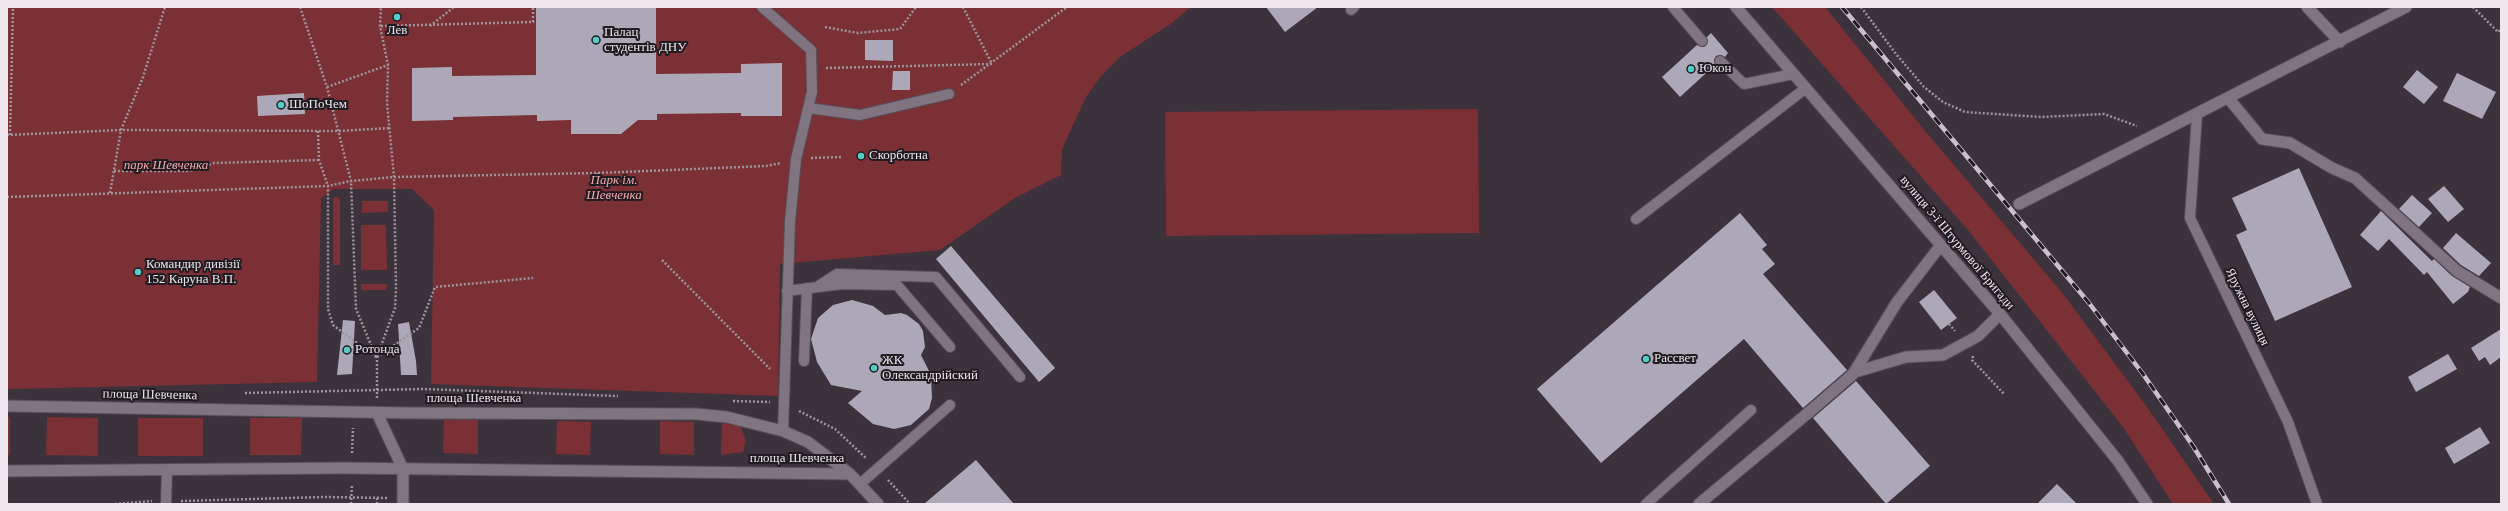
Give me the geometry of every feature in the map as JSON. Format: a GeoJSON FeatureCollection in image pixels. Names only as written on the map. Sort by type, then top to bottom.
{"type":"FeatureCollection","features":[{"type":"Feature","properties":{"kind":"street","name":"вулиця 3-ї Штурмової Бригади"},"geometry":{"type":"LineString","coordinates":[[1736,7],[2000,314],[2118,461],[2147,504]]}},
{"type":"Feature","properties":{"kind":"street"},"geometry":{"type":"LineString","coordinates":[[2307,7],[2340,42]]}},
{"type":"Feature","properties":{"kind":"street"},"geometry":{"type":"LineString","coordinates":[[2019,204],[2340,42],[2406,7]]}},
{"type":"Feature","properties":{"kind":"street"},"geometry":{"type":"LineString","coordinates":[[2228,99],[2262,139],[2290,143],[2332,168],[2355,178],[2456,271],[2501,298]]}},
{"type":"Feature","properties":{"kind":"street"},"geometry":{"type":"LineString","coordinates":[[1699,504],[1854,374],[1897,302],[1941,245]]}},
{"type":"Feature","properties":{"kind":"street"},"geometry":{"type":"LineString","coordinates":[[1854,374],[1906,357],[1943,355],[1978,336],[2000,314]]}},
{"type":"Feature","properties":{"kind":"street","name":"площа Шевченка"},"geometry":{"type":"LineString","coordinates":[[7,406],[377,413],[696,414],[734,419],[783,431],[808,442],[850,474]]}},
{"type":"Feature","properties":{"kind":"street"},"geometry":{"type":"LineString","coordinates":[[377,413],[403,469],[403,501]]}},
{"type":"Feature","properties":{"kind":"street","name":"площа Шевченка"},"geometry":{"type":"LineString","coordinates":[[7,471],[352,468],[850,474]]}},
{"type":"Feature","properties":{"kind":"street"},"geometry":{"type":"LineString","coordinates":[[850,474],[878,504]]}},
{"type":"Feature","properties":{"kind":"lane"},"geometry":{"type":"LineString","coordinates":[[762,7],[811,50],[812,68],[812,92],[796,159],[790,222],[783,431]]}},
{"type":"Feature","properties":{"kind":"lane"},"geometry":{"type":"LineString","coordinates":[[1673,7],[1702,41]]}},
{"type":"Feature","properties":{"kind":"lane"},"geometry":{"type":"LineString","coordinates":[[1720,61],[1744,84],[1793,74]]}},
{"type":"Feature","properties":{"kind":"lane"},"geometry":{"type":"LineString","coordinates":[[1636,219],[1806,88]]}},
{"type":"Feature","properties":{"kind":"lane"},"geometry":{"type":"LineString","coordinates":[[808,108],[860,115],[949,94]]}},
{"type":"Feature","properties":{"kind":"lane","name":"Яружна вулиця"},"geometry":{"type":"LineString","coordinates":[[2196,115],[2190,218],[2288,422],[2317,504]]}},
{"type":"Feature","properties":{"kind":"lane"},"geometry":{"type":"LineString","coordinates":[[812,288],[837,274],[936,276],[1020,377]]}},
{"type":"Feature","properties":{"kind":"lane"},"geometry":{"type":"LineString","coordinates":[[787,290],[842,284],[897,285],[950,348]]}},
{"type":"Feature","properties":{"kind":"lane"},"geometry":{"type":"LineString","coordinates":[[804,361],[812,288]]}},
{"type":"Feature","properties":{"kind":"lane"},"geometry":{"type":"LineString","coordinates":[[860,484],[950,405]]}},
{"type":"Feature","properties":{"kind":"lane"},"geometry":{"type":"LineString","coordinates":[[1646,504],[1750,410]]}},
{"type":"Feature","properties":{"kind":"lane"},"geometry":{"type":"LineString","coordinates":[[166,503],[167,470]]}},
{"type":"Feature","properties":{"kind":"path"},"geometry":{"type":"LineString","coordinates":[[13,7],[9,135],[121,130],[339,131],[390,128]]}},
{"type":"Feature","properties":{"kind":"path"},"geometry":{"type":"LineString","coordinates":[[110,193],[121,130],[143,77],[165,7]]}},
{"type":"Feature","properties":{"kind":"path"},"geometry":{"type":"LineString","coordinates":[[300,7],[327,87],[351,181],[356,309],[377,357]]}},
{"type":"Feature","properties":{"kind":"path"},"geometry":{"type":"LineString","coordinates":[[377,391],[377,357],[395,302],[394,177],[387,103],[388,65],[380,26],[381,7]]}},
{"type":"Feature","properties":{"kind":"path"},"geometry":{"type":"LineString","coordinates":[[430,26],[454,7]]}},
{"type":"Feature","properties":{"kind":"path"},"geometry":{"type":"LineString","coordinates":[[380,26],[430,26],[533,22],[533,7]]}},
{"type":"Feature","properties":{"kind":"path"},"geometry":{"type":"LineString","coordinates":[[825,27],[858,33],[900,29],[916,7]]}},
{"type":"Feature","properties":{"kind":"path"},"geometry":{"type":"LineString","coordinates":[[963,7],[992,64]]}},
{"type":"Feature","properties":{"kind":"path"},"geometry":{"type":"LineString","coordinates":[[949,94],[992,64],[1067,7]]}},
{"type":"Feature","properties":{"kind":"path"},"geometry":{"type":"LineString","coordinates":[[1861,7],[1905,65],[1924,87],[1943,102],[1965,112],[2041,117],[2104,114],[2156,134]]}},
{"type":"Feature","properties":{"kind":"path"},"geometry":{"type":"LineString","coordinates":[[2473,7],[2498,32],[2501,29]]}},
{"type":"Feature","properties":{"kind":"path"},"geometry":{"type":"LineString","coordinates":[[812,68],[992,64]]}},
{"type":"Feature","properties":{"kind":"path"},"geometry":{"type":"LineString","coordinates":[[327,87],[388,65]]}},
{"type":"Feature","properties":{"kind":"path"},"geometry":{"type":"LineString","coordinates":[[318,131],[319,160],[328,186],[328,309],[333,325],[377,357]]}},
{"type":"Feature","properties":{"kind":"path"},"geometry":{"type":"LineString","coordinates":[[7,197],[328,186],[351,181],[394,177],[597,173],[766,166],[796,159],[841,156]]}},
{"type":"Feature","properties":{"kind":"path"},"geometry":{"type":"LineString","coordinates":[[114,171],[189,171],[214,163],[319,160]]}},
{"type":"Feature","properties":{"kind":"path"},"geometry":{"type":"LineString","coordinates":[[597,173],[598,200]]}},
{"type":"Feature","properties":{"kind":"path"},"geometry":{"type":"LineString","coordinates":[[662,260],[784,383]]}},
{"type":"Feature","properties":{"kind":"path"},"geometry":{"type":"LineString","coordinates":[[377,357],[419,328],[435,287],[533,278]]}},
{"type":"Feature","properties":{"kind":"path"},"geometry":{"type":"LineString","coordinates":[[1972,360],[2004,394]]}},
{"type":"Feature","properties":{"kind":"path"},"geometry":{"type":"LineString","coordinates":[[243,393],[423,389],[627,397]]}},
{"type":"Feature","properties":{"kind":"path"},"geometry":{"type":"LineString","coordinates":[[352,504],[353,391]]}},
{"type":"Feature","properties":{"kind":"path"},"geometry":{"type":"LineString","coordinates":[[728,401],[783,403],[835,429],[877,468],[910,504]]}},
{"type":"Feature","properties":{"kind":"path"},"geometry":{"type":"LineString","coordinates":[[115,504],[352,497],[403,501]]}},
{"type":"Feature","properties":{"kind":"path"},"geometry":{"type":"LineString","coordinates":[[377,498],[377,504]]}},
{"type":"Feature","properties":{"kind":"green space","name":"парк Шевченка"},"geometry":{"type":"Polygon","coordinates":[[[7,7],[1191,7],[1172,23],[1120,57],[1100,77],[1086,97],[1062,149],[1061,175],[1015,198],[940,250],[780,264],[778,396],[431,384],[434,210],[412,189],[334,189],[321,198],[317,382],[7,388],[7,7]]]}},
{"type":"Feature","properties":{"kind":"green space"},"geometry":{"type":"Polygon","coordinates":[[[1772,7],[1825,7],[1926,132],[2064,295],[2147,407],[2214,504],[2173,504],[2123,427],[1968,230],[1772,7]]]}},
{"type":"Feature","properties":{"kind":"green space"},"geometry":{"type":"Polygon","coordinates":[[[1478,109],[1479,233],[1166,236],[1165,112],[1478,109]]]}},
{"type":"Feature","properties":{"kind":"green space"},"geometry":{"type":"Polygon","coordinates":[[[336,196],[340,199],[340,265],[333,265],[333,199],[336,196]]]}},
{"type":"Feature","properties":{"kind":"green space"},"geometry":{"type":"Polygon","coordinates":[[[362,201],[388,201],[388,212],[362,213],[362,201]]]}},
{"type":"Feature","properties":{"kind":"green space"},"geometry":{"type":"Polygon","coordinates":[[[361,225],[386,225],[387,270],[361,270],[361,225]]]}},
{"type":"Feature","properties":{"kind":"green space"},"geometry":{"type":"Polygon","coordinates":[[[361,284],[387,284],[386,290],[361,290],[361,284]]]}},
{"type":"Feature","properties":{"kind":"green space"},"geometry":{"type":"Polygon","coordinates":[[[7,417],[10,417],[10,455],[7,455],[7,417]]]}},
{"type":"Feature","properties":{"kind":"green space"},"geometry":{"type":"Polygon","coordinates":[[[47,417],[98,418],[98,456],[46,455],[47,417]]]}},
{"type":"Feature","properties":{"kind":"green space"},"geometry":{"type":"Polygon","coordinates":[[[138,418],[203,418],[203,456],[138,456],[138,418]]]}},
{"type":"Feature","properties":{"kind":"green space"},"geometry":{"type":"Polygon","coordinates":[[[250,418],[302,418],[301,455],[250,455],[250,418]]]}},
{"type":"Feature","properties":{"kind":"green space"},"geometry":{"type":"Polygon","coordinates":[[[444,420],[478,420],[478,454],[443,453],[444,420]]]}},
{"type":"Feature","properties":{"kind":"green space"},"geometry":{"type":"Polygon","coordinates":[[[557,421],[591,422],[590,455],[556,454],[557,421]]]}},
{"type":"Feature","properties":{"kind":"green space"},"geometry":{"type":"Polygon","coordinates":[[[660,421],[694,422],[694,455],[660,454],[660,421]]]}},
{"type":"Feature","properties":{"kind":"green space"},"geometry":{"type":"Polygon","coordinates":[[[722,422],[739,423],[746,440],[743,452],[721,455],[722,422]]]}},
{"type":"Feature","properties":{"kind":"building"},"geometry":{"type":"Polygon","coordinates":[[[536,7],[656,7],[656,74],[741,73],[741,64],[782,63],[782,116],[741,116],[741,113],[657,114],[657,120],[638,120],[621,134],[571,134],[571,120],[537,121],[537,115],[453,117],[453,120],[412,121],[412,68],[452,67],[452,76],[536,75],[536,7]]]}},
{"type":"Feature","properties":{"kind":"building"},"geometry":{"type":"Polygon","coordinates":[[[1266,7],[1318,7],[1285,32],[1266,7]]]}},
{"type":"Feature","properties":{"kind":"building","name":"Юкон"},"geometry":{"type":"Polygon","coordinates":[[[1711,33],[1728,53],[1725,57],[1721,55],[1716,56],[1714,60],[1715,65],[1680,97],[1662,77],[1697,45],[1703,47],[1706,46],[1707,37],[1711,33]]]}},
{"type":"Feature","properties":{"kind":"building"},"geometry":{"type":"Polygon","coordinates":[[[865,40],[893,40],[893,61],[865,60],[865,40]]]}},
{"type":"Feature","properties":{"kind":"building"},"geometry":{"type":"Polygon","coordinates":[[[2417,70],[2438,87],[2424,104],[2403,87],[2417,70]]]}},
{"type":"Feature","properties":{"kind":"building"},"geometry":{"type":"Polygon","coordinates":[[[893,71],[910,71],[910,90],[892,90],[893,71]]]}},
{"type":"Feature","properties":{"kind":"building"},"geometry":{"type":"Polygon","coordinates":[[[2457,73],[2496,92],[2482,119],[2443,101],[2457,73]]]}},
{"type":"Feature","properties":{"kind":"building","name":"ШоПоЧем"},"geometry":{"type":"Polygon","coordinates":[[[304,93],[305,114],[258,116],[257,96],[304,93]]]}},
{"type":"Feature","properties":{"kind":"building"},"geometry":{"type":"Polygon","coordinates":[[[2299,168],[2352,287],[2275,321],[2236,235],[2247,230],[2232,198],[2299,168]]]}},
{"type":"Feature","properties":{"kind":"building"},"geometry":{"type":"Polygon","coordinates":[[[2444,186],[2464,209],[2448,222],[2428,199],[2444,186]]]}},
{"type":"Feature","properties":{"kind":"building"},"geometry":{"type":"Polygon","coordinates":[[[2412,195],[2432,213],[2419,227],[2399,209],[2412,195]]]}},
{"type":"Feature","properties":{"kind":"building"},"geometry":{"type":"Polygon","coordinates":[[[2381,211],[2432,261],[2434,259],[2452,276],[2470,287],[2468,292],[2453,304],[2427,272],[2424,275],[2389,239],[2378,251],[2360,235],[2381,211]]]}},
{"type":"Feature","properties":{"kind":"building","name":"Рассвет"},"geometry":{"type":"Polygon","coordinates":[[[1740,213],[1767,245],[1762,249],[1775,264],[1763,274],[1847,370],[1803,408],[1744,339],[1601,463],[1537,389],[1740,213]]]}},
{"type":"Feature","properties":{"kind":"building"},"geometry":{"type":"Polygon","coordinates":[[[2456,233],[2491,263],[2479,276],[2461,265],[2443,248],[2456,233]]]}},
{"type":"Feature","properties":{"kind":"building"},"geometry":{"type":"Polygon","coordinates":[[[951,246],[1055,368],[1039,382],[936,259],[951,246]]]}},
{"type":"Feature","properties":{"kind":"building"},"geometry":{"type":"Polygon","coordinates":[[[1934,290],[1957,318],[1941,330],[1919,302],[1934,290]]]}},
{"type":"Feature","properties":{"kind":"building","name":"ЖК Олександрійский"},"geometry":{"type":"Polygon","coordinates":[[[852,300],[873,306],[885,315],[901,313],[907,315],[919,324],[923,331],[925,347],[921,355],[931,375],[932,398],[929,409],[911,425],[894,429],[873,424],[848,403],[862,391],[831,385],[817,362],[811,339],[818,318],[833,305],[852,300]]]}},
{"type":"Feature","properties":{"kind":"building"},"geometry":{"type":"Polygon","coordinates":[[[343,320],[355,321],[352,374],[337,375],[343,320]]]}},
{"type":"Feature","properties":{"kind":"building"},"geometry":{"type":"Polygon","coordinates":[[[409,322],[417,375],[401,375],[398,324],[409,322]]]}},
{"type":"Feature","properties":{"kind":"building"},"geometry":{"type":"Polygon","coordinates":[[[2501,329],[2501,357],[2490,365],[2485,357],[2479,361],[2471,348],[2501,329]]]}},
{"type":"Feature","properties":{"kind":"building"},"geometry":{"type":"Polygon","coordinates":[[[2448,354],[2457,369],[2416,392],[2408,377],[2448,354]]]}},
{"type":"Feature","properties":{"kind":"building"},"geometry":{"type":"Polygon","coordinates":[[[1856,381],[1930,466],[1886,504],[1813,418],[1856,381]]]}},
{"type":"Feature","properties":{"kind":"building"},"geometry":{"type":"Polygon","coordinates":[[[2480,427],[2490,443],[2454,464],[2445,448],[2480,427]]]}},
{"type":"Feature","properties":{"kind":"building"},"geometry":{"type":"Polygon","coordinates":[[[976,460],[1014,504],[924,504],[976,460]]]}},
{"type":"Feature","properties":{"kind":"building"},"geometry":{"type":"Polygon","coordinates":[[[2057,484],[2077,504],[2037,504],[2057,484]]]}},
{"type":"Feature","properties":{"kind":"railway"},"geometry":{"type":"LineString","coordinates":[[1842,7],[2089,303],[2143,374],[2193,446],[2229,504]]}},
{"type":"Feature","properties":{"kind":"place","name":"Лев"},"geometry":{"type":"Point","coordinates":[397,17]}},
{"type":"Feature","properties":{"kind":"place","name":"Палац студентів ДНУ"},"geometry":{"type":"Point","coordinates":[596,40]}},
{"type":"Feature","properties":{"kind":"place","name":"Юкон"},"geometry":{"type":"Point","coordinates":[1691,69]}},
{"type":"Feature","properties":{"kind":"place","name":"ШоПоЧем"},"geometry":{"type":"Point","coordinates":[281,105]}},
{"type":"Feature","properties":{"kind":"place","name":"Скорботна"},"geometry":{"type":"Point","coordinates":[861,156]}},
{"type":"Feature","properties":{"kind":"place","name":"Командир дивізії 152 Каруна В.П."},"geometry":{"type":"Point","coordinates":[138,272]}},
{"type":"Feature","properties":{"kind":"place","name":"Ротонда"},"geometry":{"type":"Point","coordinates":[347,350]}},
{"type":"Feature","properties":{"kind":"place","name":"Рассвет"},"geometry":{"type":"Point","coordinates":[1646,359]}},
{"type":"Feature","properties":{"kind":"place","name":"ЖК Олександрійский"},"geometry":{"type":"Point","coordinates":[874,368]}},
{"type":"Feature","properties":{"kind":"park label","name":"Парк iм. Шевченка"},"geometry":{"type":"Point","coordinates":[614,188]}}]}
